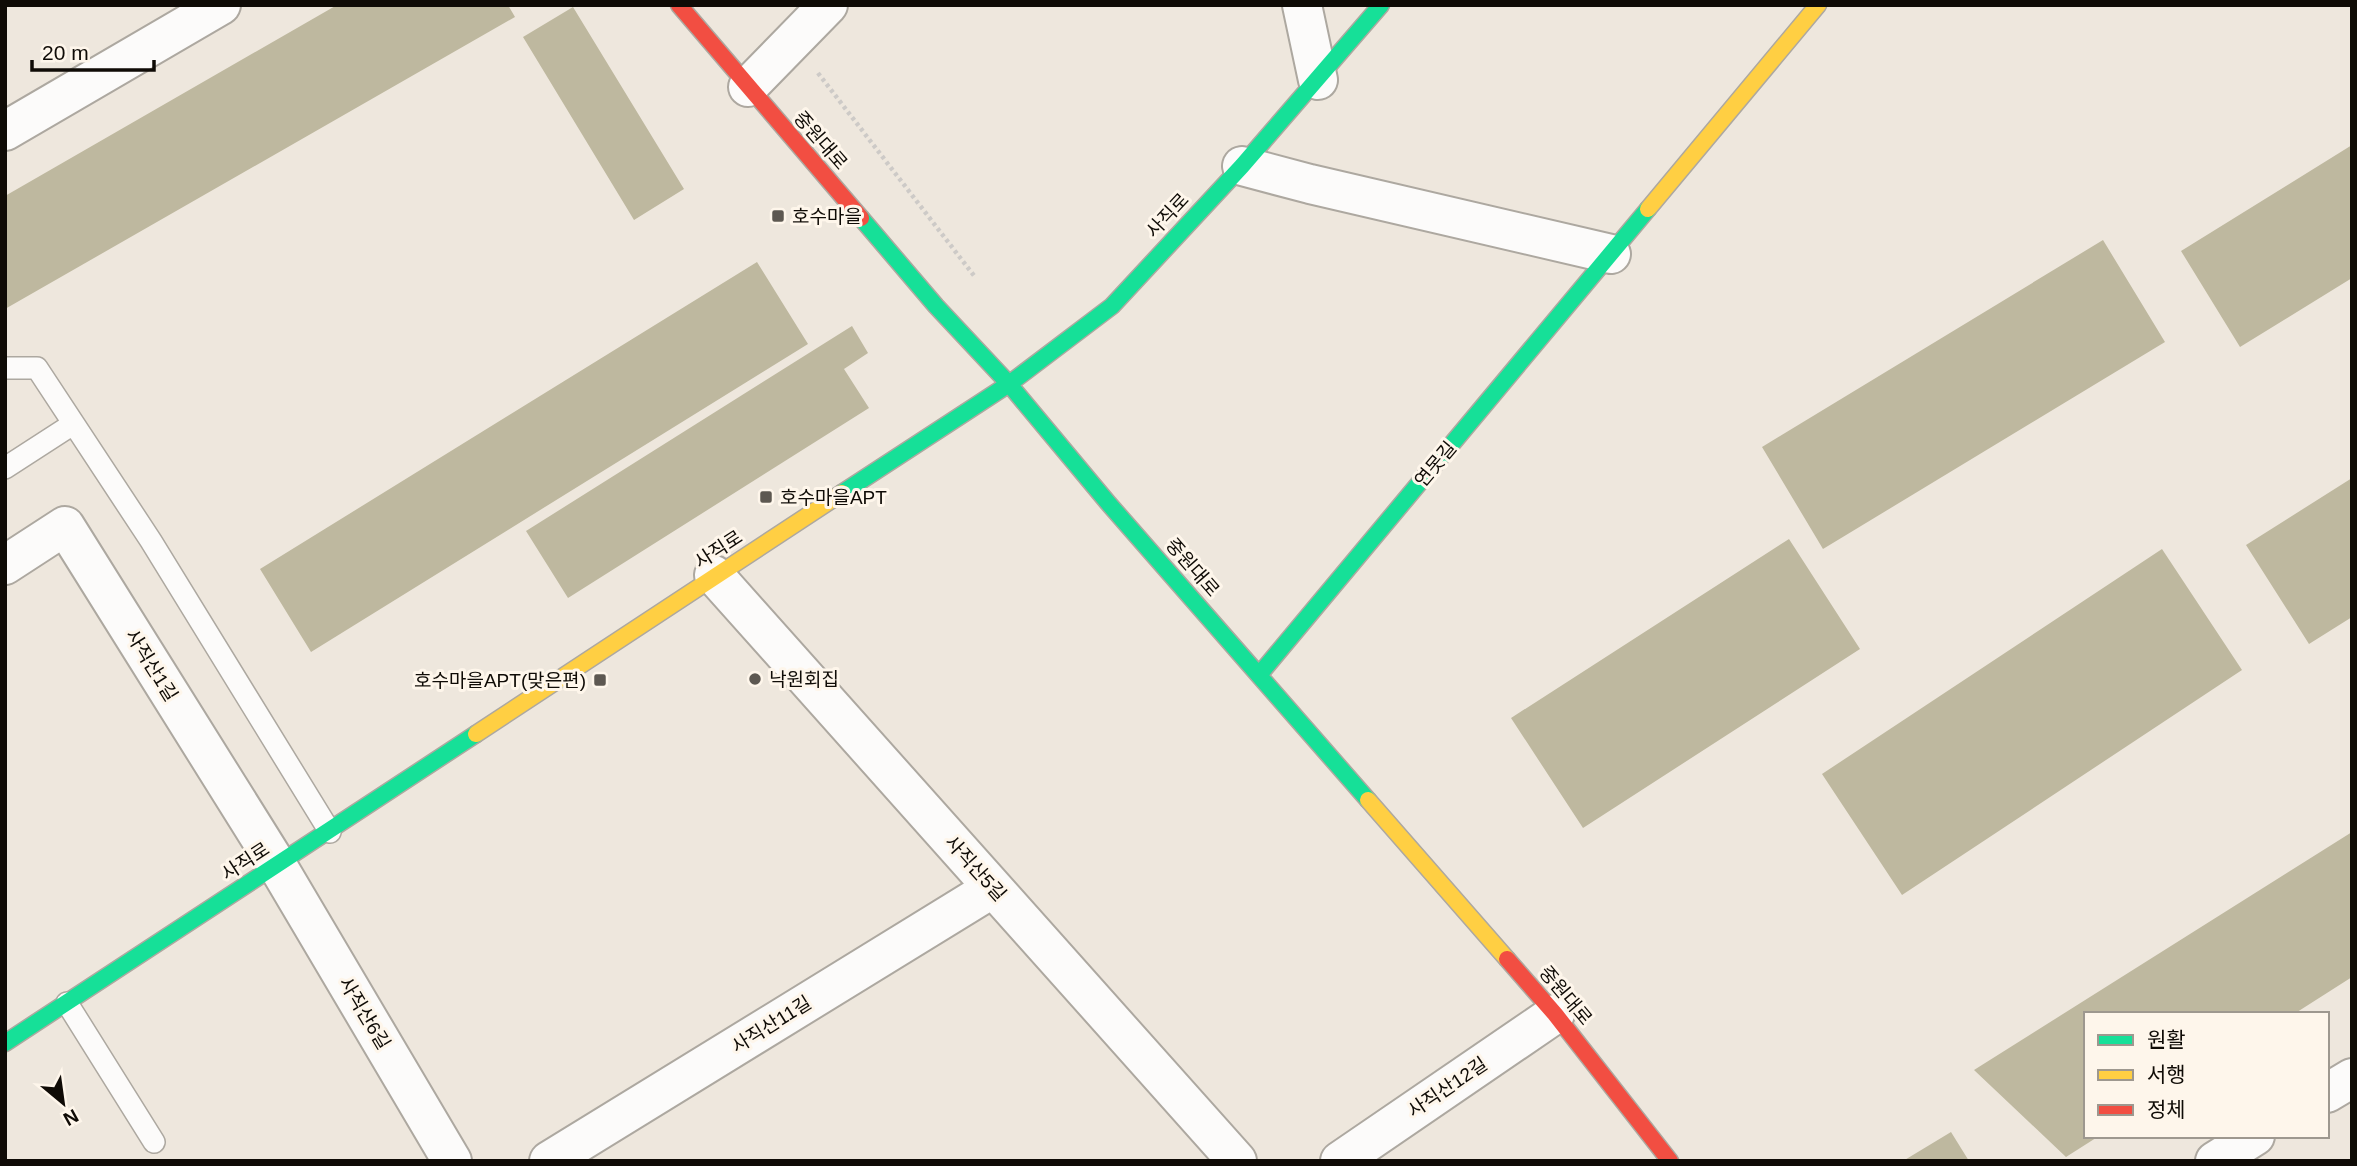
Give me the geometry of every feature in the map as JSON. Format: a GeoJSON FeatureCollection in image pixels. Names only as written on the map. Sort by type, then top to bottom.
{"type":"FeatureCollection","features":[{"type":"Feature","properties":{"kind":"street"},"geometry":{"type":"LineString","coordinates":[[5,131],[220,5]]}},
{"type":"Feature","properties":{"kind":"street","name":"중원대로"},"geometry":{"type":"LineString","coordinates":[[679,5],[936,306],[1009,384],[1555,1014],[1670,1161]]}},
{"type":"Feature","properties":{"kind":"street"},"geometry":{"type":"LineString","coordinates":[[748,87],[828,5]]}},
{"type":"Feature","properties":{"kind":"street"},"geometry":{"type":"LineString","coordinates":[[1302,5],[1318,80]]}},
{"type":"Feature","properties":{"kind":"street","name":"사직로"},"geometry":{"type":"LineString","coordinates":[[5,1044],[1009,384],[1112,306],[1242,166],[1381,5]]}},
{"type":"Feature","properties":{"kind":"street","name":"연못길"},"geometry":{"type":"LineString","coordinates":[[1259,675],[1818,5]]}},
{"type":"Feature","properties":{"kind":"street"},"geometry":{"type":"LineString","coordinates":[[1242,166],[1611,254]]}},
{"type":"Feature","properties":{"kind":"street","name":"사직산1길"},"geometry":{"type":"LineString","coordinates":[[5,565],[65,526],[277,865]]}},
{"type":"Feature","properties":{"kind":"street","name":"사직산5길"},"geometry":{"type":"LineString","coordinates":[[715,575],[1237,1161]]}},
{"type":"Feature","properties":{"kind":"street","name":"사직산6길"},"geometry":{"type":"LineString","coordinates":[[277,865],[452,1161]]}},
{"type":"Feature","properties":{"kind":"street","name":"사직산11길"},"geometry":{"type":"LineString","coordinates":[[549,1161],[993,888]]}},
{"type":"Feature","properties":{"kind":"street","name":"사직산12길"},"geometry":{"type":"LineString","coordinates":[[1339,1161],[1555,1014]]}},
{"type":"Feature","properties":{"kind":"street"},"geometry":{"type":"LineString","coordinates":[[2329,1092],[2352,1078]]}},
{"type":"Feature","properties":{"kind":"street"},"geometry":{"type":"LineString","coordinates":[[2215,1161],[2252,1138]]}},
{"type":"Feature","properties":{"kind":"lane"},"geometry":{"type":"LineString","coordinates":[[5,368],[37,368],[158,552],[330,832]]}},
{"type":"Feature","properties":{"kind":"lane"},"geometry":{"type":"LineString","coordinates":[[5,468],[74,424]]}},
{"type":"Feature","properties":{"kind":"lane"},"geometry":{"type":"LineString","coordinates":[[67,1003],[154,1142]]}},
{"type":"Feature","properties":{"kind":"path","name":"중원대로"},"geometry":{"type":"LineString","coordinates":[[793,41],[975,277]]}},
{"type":"Feature","properties":{"kind":"building"},"geometry":{"type":"Polygon","coordinates":[[[337,5],[508,5],[515,17],[5,309],[5,196],[337,5]]]}},
{"type":"Feature","properties":{"kind":"building"},"geometry":{"type":"Polygon","coordinates":[[[573,7],[684,189],[634,220],[523,37],[573,7]]]}},
{"type":"Feature","properties":{"kind":"building"},"geometry":{"type":"Polygon","coordinates":[[[2352,145],[2352,278],[2240,347],[2181,251],[2352,145]]]}},
{"type":"Feature","properties":{"kind":"building"},"geometry":{"type":"Polygon","coordinates":[[[2103,240],[2165,342],[1823,549],[1762,447],[2103,240]]]}},
{"type":"Feature","properties":{"kind":"building"},"geometry":{"type":"Polygon","coordinates":[[[757,262],[808,344],[311,652],[260,569],[757,262]]]}},
{"type":"Feature","properties":{"kind":"building"},"geometry":{"type":"Polygon","coordinates":[[[852,326],[868,353],[844,369],[869,408],[568,598],[526,531],[852,326]]]}},
{"type":"Feature","properties":{"kind":"building"},"geometry":{"type":"Polygon","coordinates":[[[2352,478],[2352,617],[2309,644],[2246,545],[2352,478]]]}},
{"type":"Feature","properties":{"kind":"building"},"geometry":{"type":"Polygon","coordinates":[[[1789,539],[1860,649],[1583,828],[1511,718],[1789,539]]]}},
{"type":"Feature","properties":{"kind":"building"},"geometry":{"type":"Polygon","coordinates":[[[2162,549],[2242,670],[1902,895],[1822,774],[2162,549]]]}},
{"type":"Feature","properties":{"kind":"building"},"geometry":{"type":"Polygon","coordinates":[[[2352,832],[2352,977],[2297,1012],[2084,1012],[2084,1138],[2096,1138],[2066,1157],[1974,1070],[2352,832]]]}},
{"type":"Feature","properties":{"kind":"building"},"geometry":{"type":"Polygon","coordinates":[[[1951,1132],[1969,1161],[1903,1161],[1951,1132]]]}},
{"type":"Feature","properties":{"kind":"traffic: fast"},"geometry":{"type":"LineString","coordinates":[[842,493],[1009,384],[1112,306],[1242,166],[1381,5]]}},
{"type":"Feature","properties":{"kind":"traffic: fast"},"geometry":{"type":"LineString","coordinates":[[1259,675],[1648,209]]}},
{"type":"Feature","properties":{"kind":"traffic: fast"},"geometry":{"type":"LineString","coordinates":[[861,218],[936,306],[1009,384],[1109,504],[1368,800]]}},
{"type":"Feature","properties":{"kind":"traffic: fast"},"geometry":{"type":"LineString","coordinates":[[5,1043],[476,734]]}},
{"type":"Feature","properties":{"kind":"traffic: slow"},"geometry":{"type":"LineString","coordinates":[[1648,209],[1818,5]]}},
{"type":"Feature","properties":{"kind":"traffic: slow"},"geometry":{"type":"LineString","coordinates":[[476,734],[842,493]]}},
{"type":"Feature","properties":{"kind":"traffic: slow"},"geometry":{"type":"LineString","coordinates":[[1368,800],[1507,959]]}},
{"type":"Feature","properties":{"kind":"traffic: jam"},"geometry":{"type":"LineString","coordinates":[[679,5],[861,218]]}},
{"type":"Feature","properties":{"kind":"traffic: jam"},"geometry":{"type":"LineString","coordinates":[[1507,959],[1555,1014],[1670,1161]]}},
{"type":"Feature","properties":{"kind":"place","name":"호수마을"},"geometry":{"type":"Point","coordinates":[778,216]}},
{"type":"Feature","properties":{"kind":"place","name":"호수마을APT"},"geometry":{"type":"Point","coordinates":[766,497]}},
{"type":"Feature","properties":{"kind":"place","name":"낙원회집"},"geometry":{"type":"Point","coordinates":[755,679]}},
{"type":"Feature","properties":{"kind":"place","name":"호수마을APT(맞은편)"},"geometry":{"type":"Point","coordinates":[600,680]}}]}
